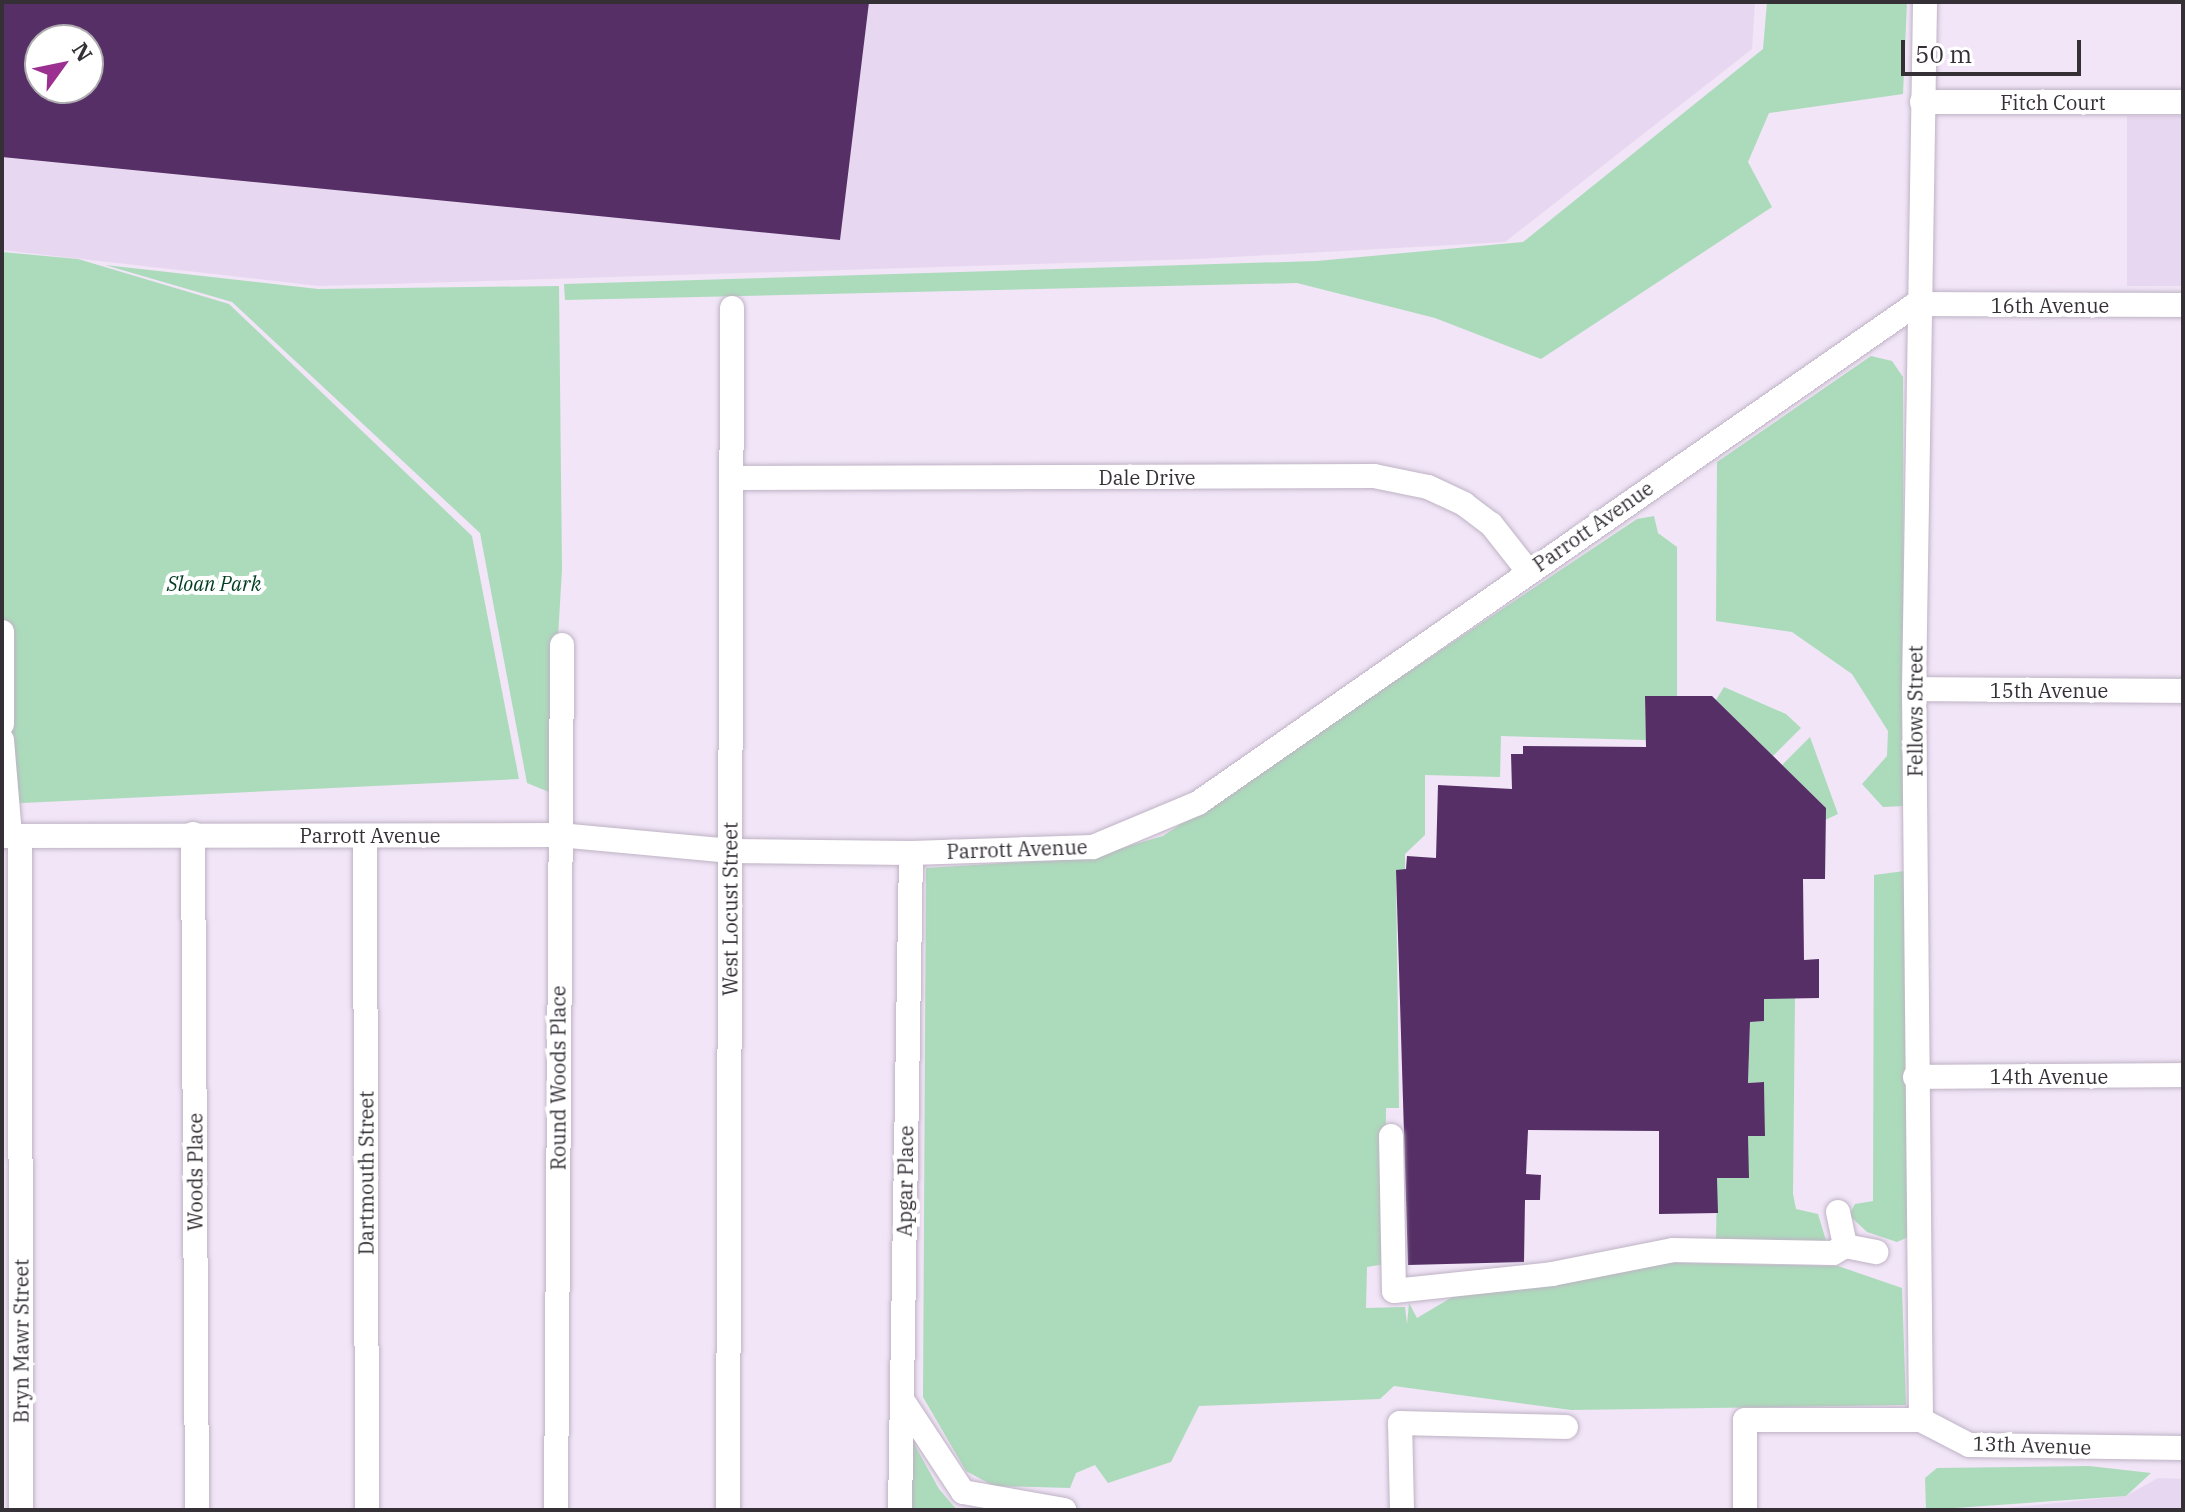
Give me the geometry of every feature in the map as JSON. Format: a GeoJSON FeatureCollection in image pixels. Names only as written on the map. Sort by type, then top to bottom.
{"type":"FeatureCollection","features":[{"type":"Feature","properties":{"kind":"street","name":"Fellows Street"},"geometry":{"type":"LineString","coordinates":[[1921,1420],[1915,1077],[1914,689],[1916,304],[1925,2]]}},
{"type":"Feature","properties":{"kind":"street","name":"Fitch Court"},"geometry":{"type":"LineString","coordinates":[[1922,102],[2183,102]]}},
{"type":"Feature","properties":{"kind":"street","name":"16th Avenue"},"geometry":{"type":"LineString","coordinates":[[1916,304],[2183,305]]}},
{"type":"Feature","properties":{"kind":"street","name":"Parrott Avenue"},"geometry":{"type":"LineString","coordinates":[[11,836],[559,835],[731,851],[911,853],[1093,847],[1137,834],[1198,803],[1916,304]]}},
{"type":"Feature","properties":{"kind":"street","name":"West Locust Street"},"geometry":{"type":"LineString","coordinates":[[728,1510],[732,308]]}},
{"type":"Feature","properties":{"kind":"street","name":"Dale Drive"},"geometry":{"type":"LineString","coordinates":[[732,478],[1374,476],[1428,487],[1464,504],[1491,524],[1528,571]]}},
{"type":"Feature","properties":{"kind":"street"},"geometry":{"type":"LineString","coordinates":[[2,632],[2,724]]}},
{"type":"Feature","properties":{"kind":"street","name":"Round Woods Place"},"geometry":{"type":"LineString","coordinates":[[556,1510],[562,645]]}},
{"type":"Feature","properties":{"kind":"street","name":"15th Avenue"},"geometry":{"type":"LineString","coordinates":[[1914,689],[2183,691]]}},
{"type":"Feature","properties":{"kind":"street","name":"Bryn Mawr Street"},"geometry":{"type":"LineString","coordinates":[[2,740],[11,836],[21,1510]]}},
{"type":"Feature","properties":{"kind":"street","name":"Woods Place"},"geometry":{"type":"LineString","coordinates":[[193,834],[197,1510]]}},
{"type":"Feature","properties":{"kind":"street","name":"Dartmouth Street"},"geometry":{"type":"LineString","coordinates":[[365,836],[367,1510]]}},
{"type":"Feature","properties":{"kind":"street","name":"Apgar Place"},"geometry":{"type":"LineString","coordinates":[[900,1510],[911,853]]}},
{"type":"Feature","properties":{"kind":"street","name":"14th Avenue"},"geometry":{"type":"LineString","coordinates":[[1915,1077],[2183,1075]]}},
{"type":"Feature","properties":{"kind":"street"},"geometry":{"type":"LineString","coordinates":[[1391,1136],[1394,1291],[1552,1274],[1673,1250],[1833,1253],[1845,1246],[1876,1252]]}},
{"type":"Feature","properties":{"kind":"street"},"geometry":{"type":"LineString","coordinates":[[1838,1212],[1845,1246]]}},
{"type":"Feature","properties":{"kind":"street"},"geometry":{"type":"LineString","coordinates":[[902,1399],[963,1492],[1064,1510]]}},
{"type":"Feature","properties":{"kind":"street","name":"13th Avenue"},"geometry":{"type":"LineString","coordinates":[[1745,1510],[1745,1420],[1921,1420],[1969,1445],[2183,1448]]}},
{"type":"Feature","properties":{"kind":"street"},"geometry":{"type":"LineString","coordinates":[[1402,1510],[1400,1423],[1566,1427]]}},
{"type":"Feature","properties":{"kind":"shaded area"},"geometry":{"type":"Polygon","coordinates":[[[2,2],[1755,2],[1752,49],[1505,242],[1197,259],[319,286],[2,250],[2,2]]]}},
{"type":"Feature","properties":{"kind":"shaded area"},"geometry":{"type":"Polygon","coordinates":[[[2127,116],[2183,116],[2183,286],[2127,286],[2127,116]]]}},
{"type":"Feature","properties":{"kind":"shaded area"},"geometry":{"type":"Polygon","coordinates":[[[2158,1478],[2183,1479],[2183,1510],[1986,1510],[2126,1496],[2158,1478]]]}},
{"type":"Feature","properties":{"kind":"green space"},"geometry":{"type":"Polygon","coordinates":[[[1767,2],[1907,2],[1903,94],[1769,113],[1748,162],[1772,207],[1541,359],[1435,318],[1297,283],[565,300],[564,284],[1317,261],[1523,242],[1763,49],[1767,2]]]}},
{"type":"Feature","properties":{"kind":"green space","name":"Sloan Park"},"geometry":{"type":"Polygon","coordinates":[[[2,252],[78,259],[229,304],[472,536],[519,779],[2,804],[2,252]]]}},
{"type":"Feature","properties":{"kind":"green space"},"geometry":{"type":"Polygon","coordinates":[[[105,265],[318,289],[559,286],[562,569],[549,792],[527,783],[480,533],[232,302],[105,265]]]}},
{"type":"Feature","properties":{"kind":"green space"},"geometry":{"type":"Polygon","coordinates":[[[1871,356],[1892,361],[1903,377],[1904,806],[1883,807],[1862,784],[1887,756],[1888,731],[1852,674],[1792,632],[1716,621],[1717,462],[1871,356]]]}},
{"type":"Feature","properties":{"kind":"green space"},"geometry":{"type":"Polygon","coordinates":[[[1654,516],[1658,533],[1677,547],[1677,696],[1645,696],[1646,740],[1501,736],[1500,777],[1425,775],[1425,835],[1405,854],[1405,870],[1396,871],[1399,1108],[1386,1108],[1385,1264],[1367,1267],[1366,1308],[1405,1307],[1407,1324],[1409,1303],[1417,1318],[1454,1296],[1631,1262],[1838,1266],[1902,1288],[1906,1405],[1571,1410],[1394,1386],[1380,1399],[1199,1406],[1171,1462],[1108,1483],[1095,1465],[1076,1473],[1070,1488],[994,1486],[966,1471],[923,1397],[926,868],[1087,858],[1163,836],[1637,519],[1654,516]]]}},
{"type":"Feature","properties":{"kind":"green space"},"geometry":{"type":"Polygon","coordinates":[[[1724,687],[1786,714],[1801,728],[1773,756],[1716,700],[1724,687]]]}},
{"type":"Feature","properties":{"kind":"green space"},"geometry":{"type":"Polygon","coordinates":[[[1810,737],[1838,814],[1825,820],[1825,807],[1782,765],[1810,737]]]}},
{"type":"Feature","properties":{"kind":"green space"},"geometry":{"type":"Polygon","coordinates":[[[1912,870],[1915,1234],[1897,1242],[1867,1232],[1849,1215],[1855,1204],[1873,1201],[1874,875],[1912,870]]]}},
{"type":"Feature","properties":{"kind":"green space"},"geometry":{"type":"Polygon","coordinates":[[[1795,997],[1793,1194],[1796,1209],[1818,1214],[1828,1247],[1716,1240],[1717,1178],[1748,1178],[1748,1136],[1765,1136],[1764,1082],[1748,1083],[1750,1022],[1764,1021],[1764,999],[1795,997]]]}},
{"type":"Feature","properties":{"kind":"green space"},"geometry":{"type":"Polygon","coordinates":[[[908,1433],[939,1489],[957,1510],[908,1510],[908,1433]]]}},
{"type":"Feature","properties":{"kind":"green space"},"geometry":{"type":"Polygon","coordinates":[[[2089,1466],[2151,1473],[2126,1496],[1926,1510],[1925,1478],[1937,1468],[2089,1466]]]}},
{"type":"Feature","properties":{"kind":"building"},"geometry":{"type":"Polygon","coordinates":[[[2,2],[869,2],[840,240],[2,157],[2,2]]]}},
{"type":"Feature","properties":{"kind":"building"},"geometry":{"type":"Polygon","coordinates":[[[1645,696],[1712,696],[1826,808],[1825,879],[1803,879],[1804,960],[1819,959],[1819,998],[1764,999],[1764,1021],[1750,1022],[1748,1083],[1764,1082],[1765,1136],[1748,1136],[1749,1178],[1717,1178],[1718,1213],[1659,1214],[1659,1131],[1528,1130],[1526,1174],[1541,1175],[1540,1200],[1525,1200],[1524,1262],[1408,1265],[1396,870],[1406,869],[1407,856],[1436,858],[1438,785],[1512,789],[1511,754],[1523,754],[1523,746],[1646,747],[1645,696]]]}}]}
